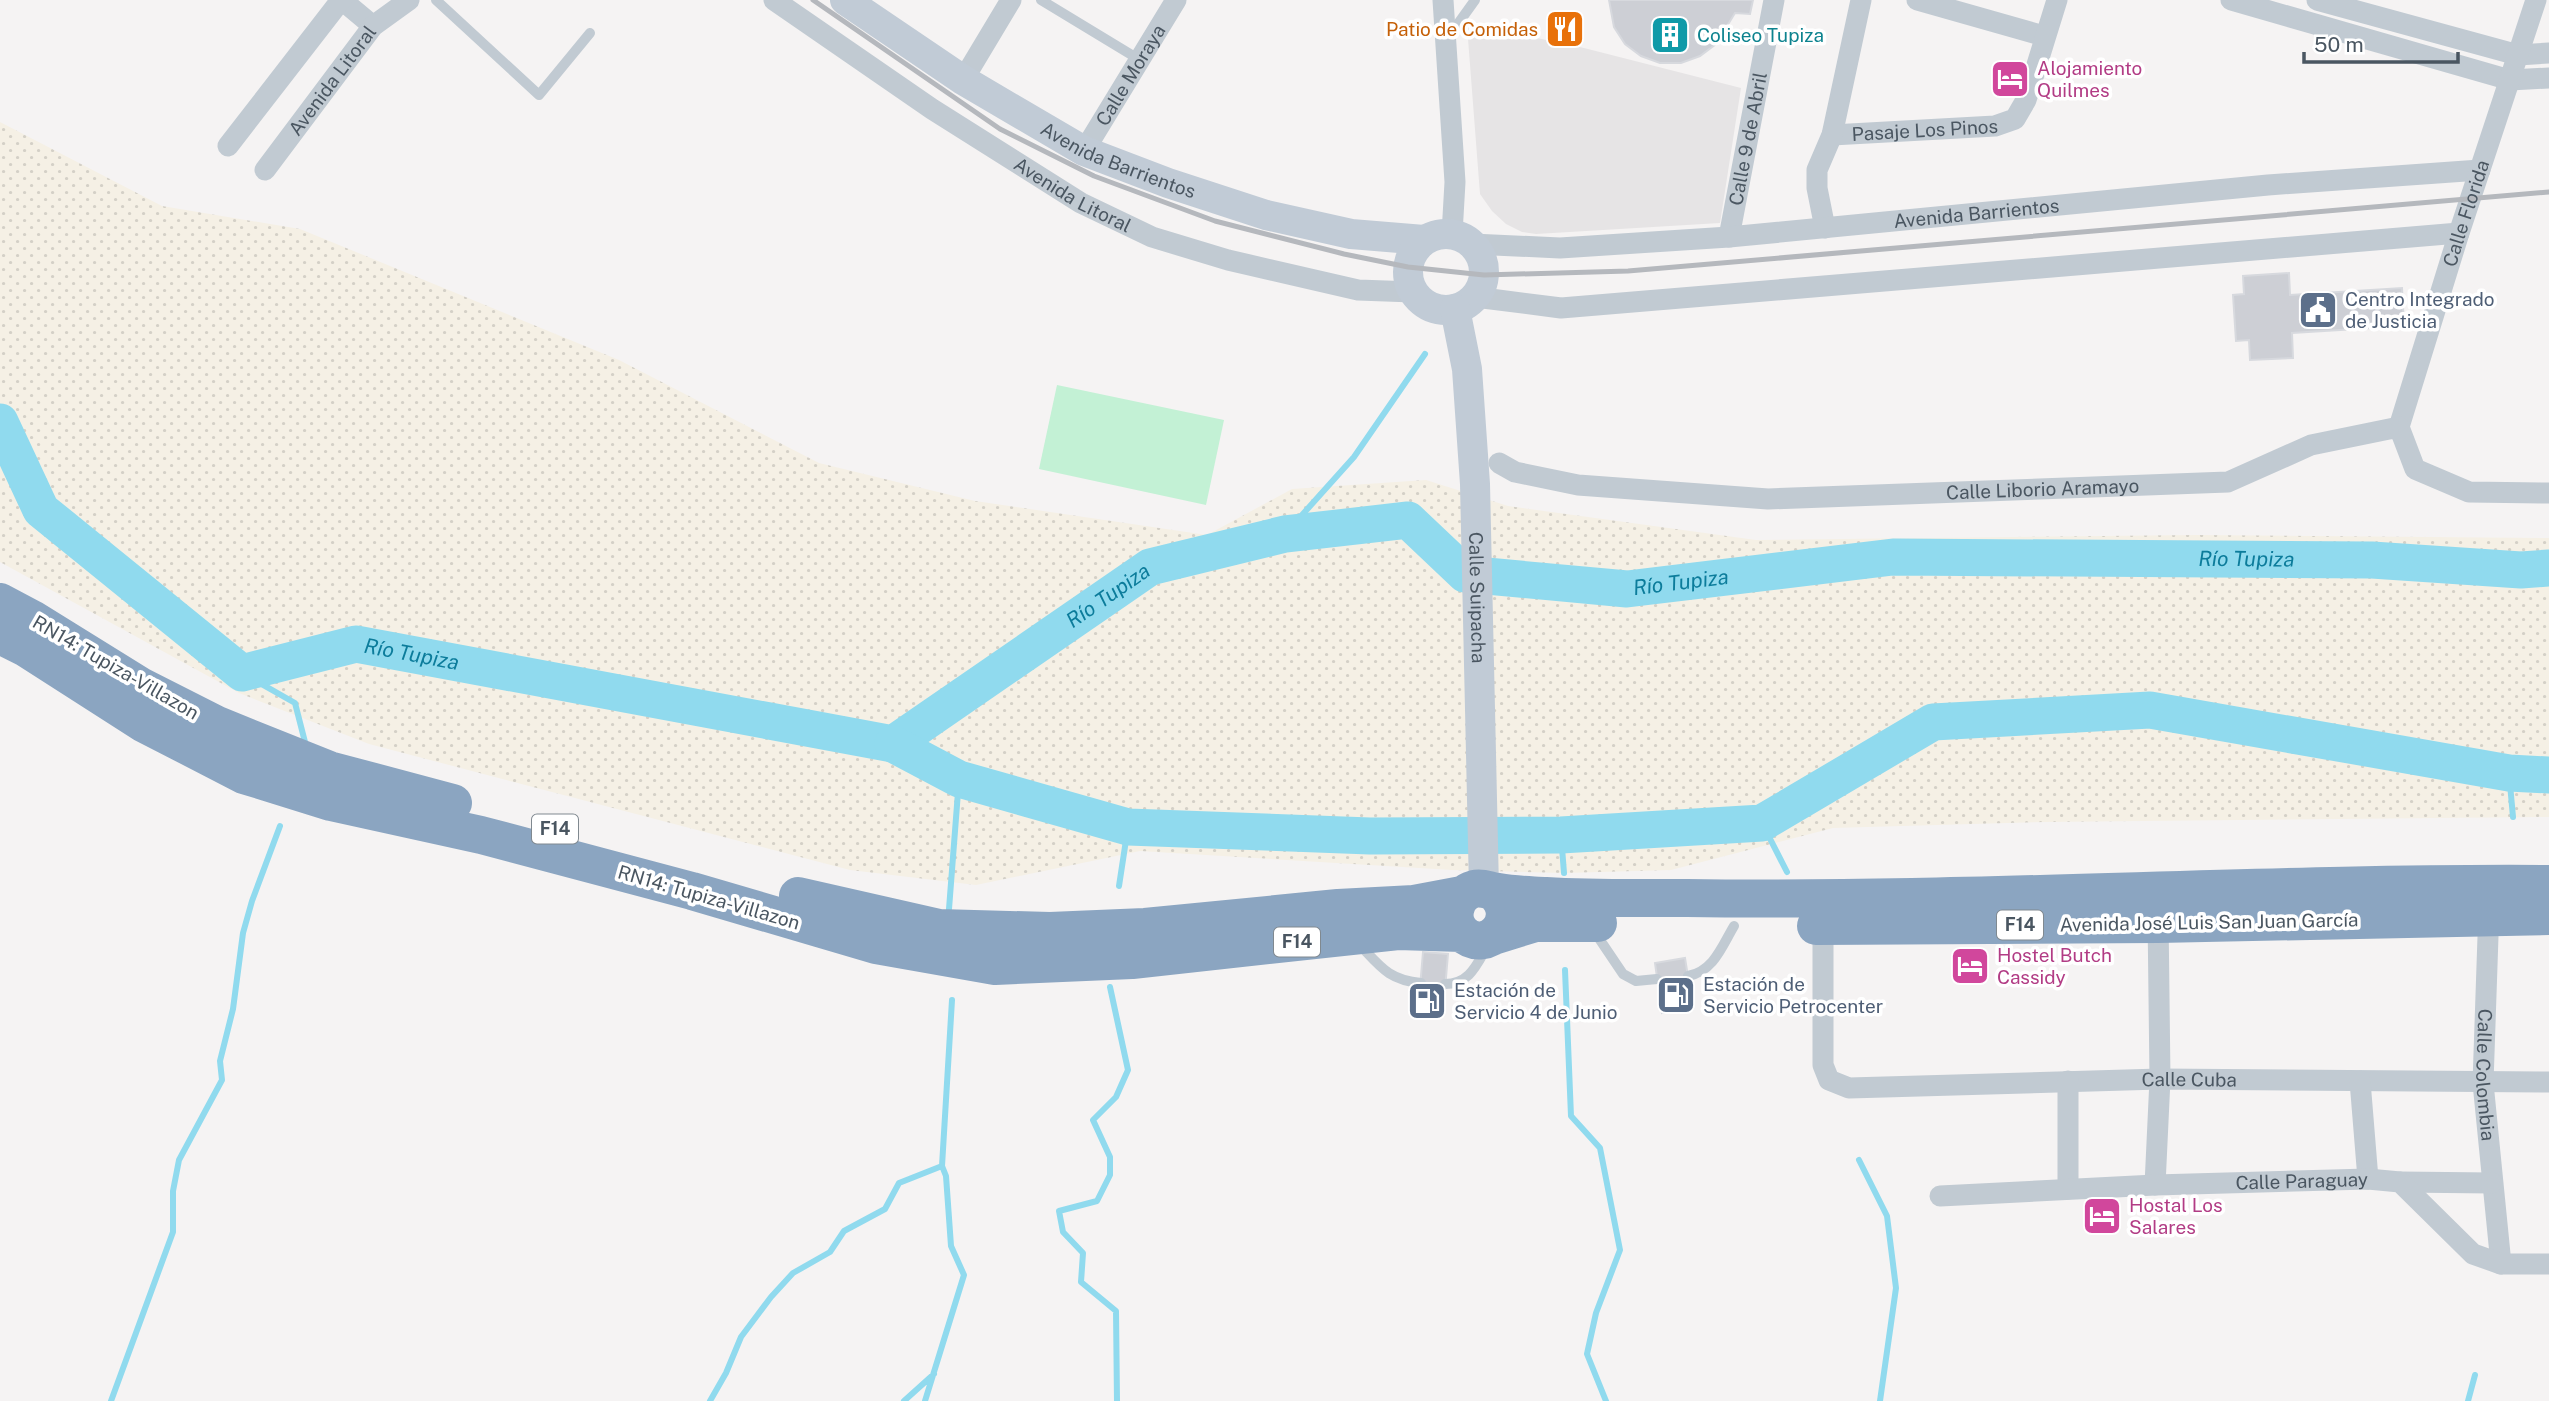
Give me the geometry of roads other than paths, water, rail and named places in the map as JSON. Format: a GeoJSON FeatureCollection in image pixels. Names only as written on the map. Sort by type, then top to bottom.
{"type":"FeatureCollection","features":[{"type":"Feature","properties":{"kind":"highway","name":"RN14: Tupiza-Villazon"},"geometry":{"type":"LineString","coordinates":[[0,602],[143,723],[244,775],[331,803],[387,800],[481,835],[692,891],[895,933],[995,965],[1145,927],[1338,908],[1414,904],[1480,892]]}},
{"type":"Feature","properties":{"kind":"highway","name":"RN14: Tupiza-Villazon"},"geometry":{"type":"LineString","coordinates":[[0,635],[55,650]]}},
{"type":"Feature","properties":{"kind":"highway","name":"Avenida José Luis San Juan García"},"geometry":{"type":"LineString","coordinates":[[1480,892],[1823,913],[2489,900],[2549,884]]}},
{"type":"Feature","properties":{"kind":"highway"},"geometry":{"type":"LineString","coordinates":[[1478,935],[1504,923],[1506,914],[1500,898],[1480,892]]}},
{"type":"Feature","properties":{"kind":"highway","name":"Avenida José Luis San Juan García"},"geometry":{"type":"LineString","coordinates":[[2489,900],[2549,916]]}},
{"type":"Feature","properties":{"kind":"highway","name":"Avenida José Luis San Juan García"},"geometry":{"type":"LineString","coordinates":[[1478,935],[1535,923],[1734,926],[1823,913]]}},
{"type":"Feature","properties":{"kind":"highway","name":"RN14: Tupiza-Villazon"},"geometry":{"type":"LineString","coordinates":[[1058,947],[1132,960],[1398,931],[1478,935]]}},
{"type":"Feature","properties":{"kind":"street"},"geometry":{"type":"LineString","coordinates":[[228,146],[341,0],[373,26]]}},
{"type":"Feature","properties":{"kind":"street","name":"Avenida Litoral"},"geometry":{"type":"LineString","coordinates":[[265,170],[373,26],[409,0]]}},
{"type":"Feature","properties":{"kind":"street","name":"Avenida Litoral"},"geometry":{"type":"LineString","coordinates":[[774,0],[932,109],[1081,203],[1152,237],[1228,260],[1358,290],[1413,292]]}},
{"type":"Feature","properties":{"kind":"street","name":"Avenida Barrientos"},"geometry":{"type":"LineString","coordinates":[[845,0],[963,80],[1084,151],[1168,183],[1266,215],[1351,234],[1560,248],[1729,237],[2268,185],[2480,170]]}},
{"type":"Feature","properties":{"kind":"street"},"geometry":{"type":"LineString","coordinates":[[963,80],[1011,0]]}},
{"type":"Feature","properties":{"kind":"street","name":"Calle Moraya"},"geometry":{"type":"LineString","coordinates":[[1084,151],[1176,0]]}},
{"type":"Feature","properties":{"kind":"street"},"geometry":{"type":"LineString","coordinates":[[1443,0],[1455,182],[1450,240]]}},
{"type":"Feature","properties":{"kind":"street","name":"Calle 9 de Abril"},"geometry":{"type":"LineString","coordinates":[[1729,237],[1774,0]]}},
{"type":"Feature","properties":{"kind":"street"},"geometry":{"type":"LineString","coordinates":[[1825,228],[1817,188],[1817,170],[1832,135],[1861,0]]}},
{"type":"Feature","properties":{"kind":"street"},"geometry":{"type":"LineString","coordinates":[[1917,0],[2044,36]]}},
{"type":"Feature","properties":{"kind":"street","name":"Pasaje Los Pinos"},"geometry":{"type":"LineString","coordinates":[[1832,135],[1995,126],[2015,119],[2026,100],[2057,0]]}},
{"type":"Feature","properties":{"kind":"street"},"geometry":{"type":"LineString","coordinates":[[2317,0],[2518,55],[2549,53]]}},
{"type":"Feature","properties":{"kind":"street","name":"Calle Florida"},"geometry":{"type":"LineString","coordinates":[[2399,427],[2459,233],[2536,0]]}},
{"type":"Feature","properties":{"kind":"street"},"geometry":{"type":"LineString","coordinates":[[2240,1],[2510,80],[2549,78]]}},
{"type":"Feature","properties":{"kind":"street"},"geometry":{"type":"LineString","coordinates":[[1450,240],[1411,257],[1408,267],[1413,292],[1430,306],[1441,310],[1465,303],[1561,309],[2459,233]]}},
{"type":"Feature","properties":{"kind":"street"},"geometry":{"type":"LineString","coordinates":[[1450,240],[1483,264],[1481,287],[1465,303]]}},
{"type":"Feature","properties":{"kind":"street","name":"Calle Suipacha"},"geometry":{"type":"LineString","coordinates":[[1465,303],[1475,484],[1480,892]]}},
{"type":"Feature","properties":{"kind":"street"},"geometry":{"type":"LineString","coordinates":[[2399,427],[2415,469],[2469,492],[2549,493]]}},
{"type":"Feature","properties":{"kind":"street","name":"Calle Liborio Aramayo"},"geometry":{"type":"LineString","coordinates":[[1499,463],[1515,472],[1578,485],[1768,499],[2228,482],[2311,446],[2399,427]]}},
{"type":"Feature","properties":{"kind":"street","name":"Calle Colombia"},"geometry":{"type":"LineString","coordinates":[[2489,900],[2483,1083],[2501,1264]]}},
{"type":"Feature","properties":{"kind":"street"},"geometry":{"type":"LineString","coordinates":[[2155,1185],[2160,1079],[2158,908]]}},
{"type":"Feature","properties":{"kind":"street","name":"Calle Cuba"},"geometry":{"type":"LineString","coordinates":[[1823,913],[1823,1065],[1829,1080],[1849,1088],[2160,1079],[2549,1082]]}},
{"type":"Feature","properties":{"kind":"street"},"geometry":{"type":"LineString","coordinates":[[2068,1081],[2068,1189]]}},
{"type":"Feature","properties":{"kind":"street"},"geometry":{"type":"LineString","coordinates":[[2360,1081],[2368,1179]]}},
{"type":"Feature","properties":{"kind":"street","name":"Calle Paraguay"},"geometry":{"type":"LineString","coordinates":[[1940,1196],[2155,1185],[2368,1179],[2492,1183]]}},
{"type":"Feature","properties":{"kind":"street"},"geometry":{"type":"LineString","coordinates":[[2400,1182],[2473,1254],[2501,1264],[2549,1264]]}},
{"type":"Feature","properties":{"kind":"lane"},"geometry":{"type":"LineString","coordinates":[[436,0],[539,95],[590,33]]}},
{"type":"Feature","properties":{"kind":"lane"},"geometry":{"type":"LineString","coordinates":[[1041,0],[1140,60]]}},
{"type":"Feature","properties":{"kind":"lane"},"geometry":{"type":"LineString","coordinates":[[1446,41],[1475,0]]}},
{"type":"Feature","properties":{"kind":"lane"},"geometry":{"type":"LineString","coordinates":[[1589,923],[1623,974],[1636,981],[1657,978]]}},
{"type":"Feature","properties":{"kind":"lane"},"geometry":{"type":"LineString","coordinates":[[1688,976],[1699,974],[1712,963],[1734,926]]}},
{"type":"Feature","properties":{"kind":"lane"},"geometry":{"type":"LineString","coordinates":[[1445,984],[1457,984],[1470,976],[1478,935]]}},
{"type":"Feature","properties":{"kind":"lane"},"geometry":{"type":"LineString","coordinates":[[1351,936],[1388,976],[1403,982],[1421,983]]}},
{"type":"Feature","properties":{"kind":"waterway"},"geometry":{"type":"LineString","coordinates":[[1285,534],[1354,457],[1425,354]]}},
{"type":"Feature","properties":{"kind":"waterway","name":"Río Tupiza"},"geometry":{"type":"LineString","coordinates":[[0,422],[41,510],[242,673],[356,644],[893,744],[1150,567],[1285,534],[1408,520],[1465,574],[1627,589],[1893,557],[2372,560],[2521,570],[2549,568]]}},
{"type":"Feature","properties":{"kind":"waterway"},"geometry":{"type":"LineString","coordinates":[[242,673],[295,703],[306,746]]}},
{"type":"Feature","properties":{"kind":"waterway","name":"Río Tupiza"},"geometry":{"type":"LineString","coordinates":[[893,744],[959,779],[1128,827],[1370,836],[1561,835],[1762,823],[1933,722],[2150,710],[2509,773],[2549,775]]}},
{"type":"Feature","properties":{"kind":"waterway"},"geometry":{"type":"LineString","coordinates":[[2509,773],[2513,817]]}},
{"type":"Feature","properties":{"kind":"waterway"},"geometry":{"type":"LineString","coordinates":[[949,909],[959,779]]}},
{"type":"Feature","properties":{"kind":"waterway"},"geometry":{"type":"LineString","coordinates":[[1762,823],[1787,872]]}},
{"type":"Feature","properties":{"kind":"waterway"},"geometry":{"type":"LineString","coordinates":[[111,1401],[173,1232],[173,1191],[179,1160],[222,1080],[220,1061],[233,1009],[243,933],[280,826]]}},
{"type":"Feature","properties":{"kind":"waterway"},"geometry":{"type":"LineString","coordinates":[[1119,886],[1128,827]]}},
{"type":"Feature","properties":{"kind":"waterway"},"geometry":{"type":"LineString","coordinates":[[1561,835],[1564,873]]}},
{"type":"Feature","properties":{"kind":"waterway"},"geometry":{"type":"LineString","coordinates":[[1565,970],[1571,1116],[1600,1148],[1620,1250],[1596,1313],[1587,1354],[1606,1401]]}},
{"type":"Feature","properties":{"kind":"waterway"},"geometry":{"type":"LineString","coordinates":[[1110,987],[1128,1070],[1116,1097],[1093,1120],[1110,1157],[1110,1175],[1097,1201],[1059,1211],[1063,1232],[1083,1253],[1081,1282],[1116,1311],[1117,1401]]}},
{"type":"Feature","properties":{"kind":"waterway"},"geometry":{"type":"LineString","coordinates":[[925,1401],[964,1275],[951,1246],[946,1176],[942,1166],[952,1000]]}},
{"type":"Feature","properties":{"kind":"waterway"},"geometry":{"type":"LineString","coordinates":[[1859,1160],[1887,1216],[1896,1288],[1880,1401]]}},
{"type":"Feature","properties":{"kind":"waterway"},"geometry":{"type":"LineString","coordinates":[[710,1401],[726,1373],[741,1337],[793,1273],[830,1252],[844,1231],[885,1209],[899,1183],[942,1166]]}},
{"type":"Feature","properties":{"kind":"waterway"},"geometry":{"type":"LineString","coordinates":[[904,1401],[934,1374]]}},
{"type":"Feature","properties":{"kind":"waterway"},"geometry":{"type":"LineString","coordinates":[[2468,1401],[2475,1375]]}},
{"type":"Feature","properties":{"kind":"railway"},"geometry":{"type":"LineString","coordinates":[[813,0],[1000,129],[1094,176],[1215,221],[1344,254],[1408,267],[1484,275],[1628,271],[2549,192]]}},
{"type":"Feature","properties":{"kind":"place","name":"Patio de Comidas"},"geometry":{"type":"Point","coordinates":[1565,29]}},
{"type":"Feature","properties":{"kind":"place","name":"Coliseo Tupiza"},"geometry":{"type":"Point","coordinates":[1670,35]}},
{"type":"Feature","properties":{"kind":"place","name":"Alojamiento Quilmes"},"geometry":{"type":"Point","coordinates":[2010,79]}},
{"type":"Feature","properties":{"kind":"place","name":"Centro Integrado de Justicia"},"geometry":{"type":"Point","coordinates":[2318,310]}},
{"type":"Feature","properties":{"kind":"place","name":"Hostel Butch Cassidy"},"geometry":{"type":"Point","coordinates":[1970,966]}},
{"type":"Feature","properties":{"kind":"place","name":"Estación de Servicio Petrocenter"},"geometry":{"type":"Point","coordinates":[1676,995]}},
{"type":"Feature","properties":{"kind":"place","name":"Estación de Servicio 4 de Junio"},"geometry":{"type":"Point","coordinates":[1427,1001]}},
{"type":"Feature","properties":{"kind":"place","name":"Hostal Los Salares"},"geometry":{"type":"Point","coordinates":[2102,1216]}}]}
